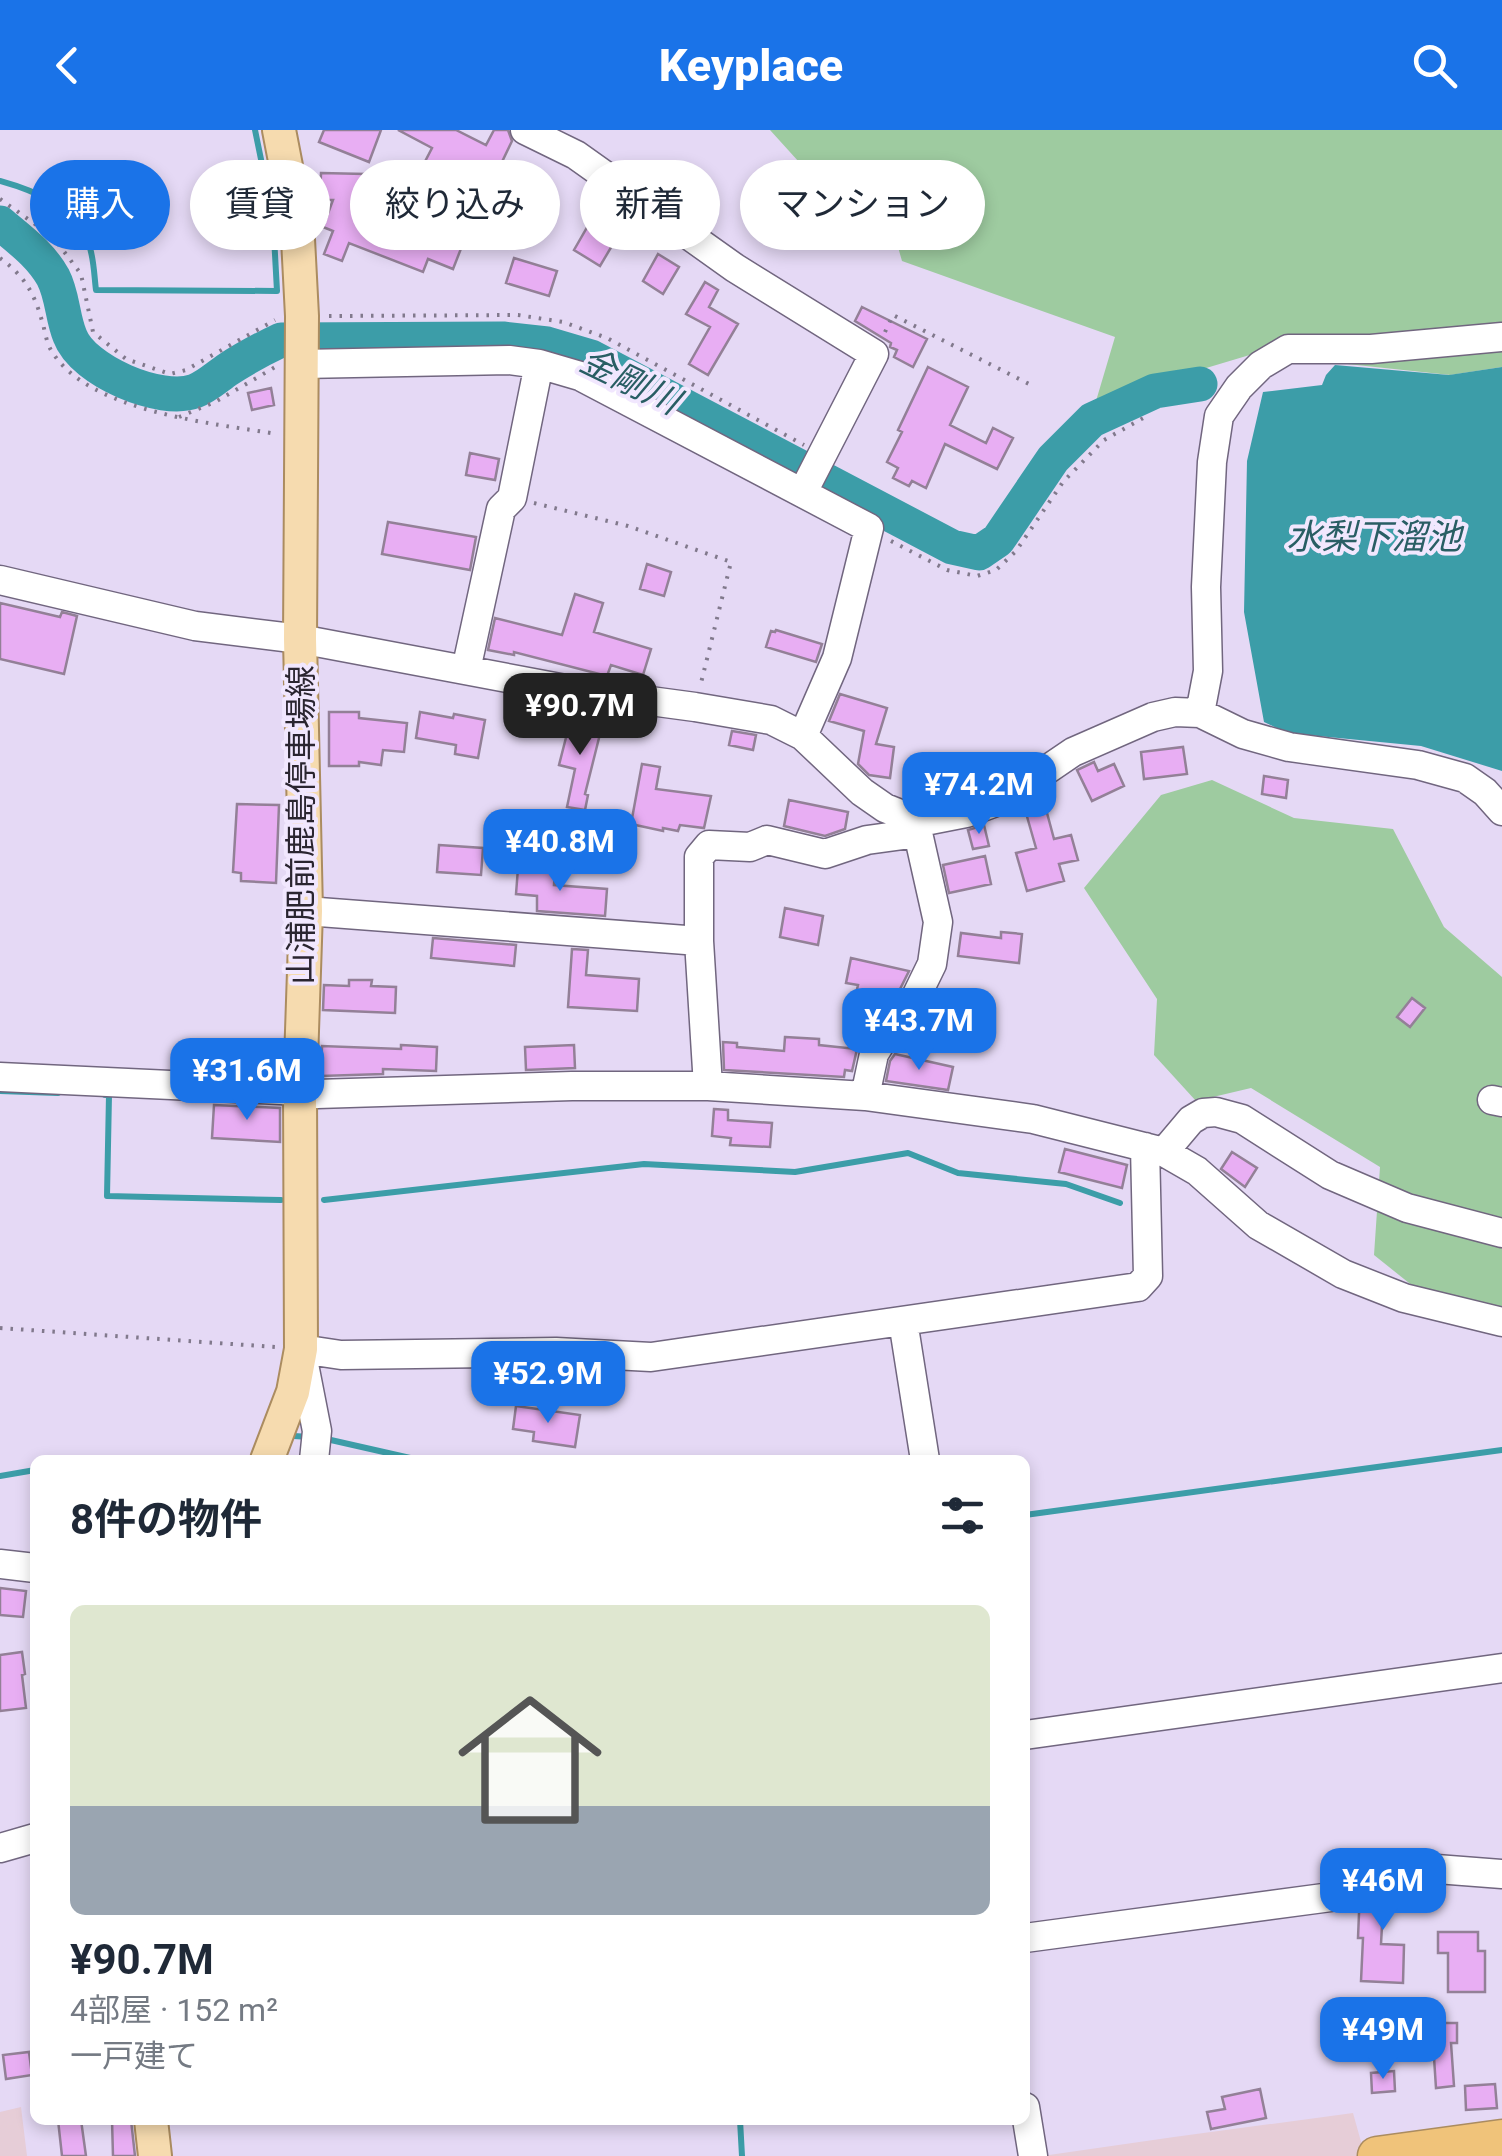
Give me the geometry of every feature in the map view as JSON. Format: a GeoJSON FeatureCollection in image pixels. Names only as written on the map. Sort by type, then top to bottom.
{"type":"FeatureCollection","features":[{"type":"Feature","properties":{"kind":"highway"},"geometry":{"type":"LineString","coordinates":[[1378,2156],[1502,2139]]}},
{"type":"Feature","properties":{"kind":"main road"},"geometry":{"type":"LineString","coordinates":[[279,130],[298,239],[302,316]]}},
{"type":"Feature","properties":{"kind":"main road","name":"山浦肥前鹿島停車場線"},"geometry":{"type":"LineString","coordinates":[[269,1455],[292,1392],[301,1349],[300,1091],[306,911],[300,640],[302,316]]}},
{"type":"Feature","properties":{"kind":"main road"},"geometry":{"type":"LineString","coordinates":[[152,2125],[155,2156]]}},
{"type":"Feature","properties":{"kind":"street"},"geometry":{"type":"LineString","coordinates":[[525,130],[576,155],[735,268],[874,354],[803,492]]}},
{"type":"Feature","properties":{"kind":"street"},"geometry":{"type":"LineString","coordinates":[[1200,713],[1208,671],[1206,587],[1212,462],[1219,416],[1239,387],[1261,365],[1288,348],[1371,349],[1502,338]]}},
{"type":"Feature","properties":{"kind":"street"},"geometry":{"type":"LineString","coordinates":[[302,364],[509,360],[539,364],[580,376],[868,528],[837,658],[804,736]]}},
{"type":"Feature","properties":{"kind":"street"},"geometry":{"type":"LineString","coordinates":[[466,670],[501,509],[512,498],[539,364]]}},
{"type":"Feature","properties":{"kind":"street"},"geometry":{"type":"LineString","coordinates":[[0,580],[195,626],[300,640],[576,691],[771,720],[804,736],[862,792],[919,828],[938,922],[932,964],[911,1007],[874,1054],[864,1096]]}},
{"type":"Feature","properties":{"kind":"street"},"geometry":{"type":"LineString","coordinates":[[708,1086],[699,941],[699,858],[709,845],[750,847],[767,840],[825,854],[919,828],[1004,800],[1073,752],[1153,717],[1175,712],[1200,713],[1243,734],[1288,747],[1418,765],[1465,778],[1502,811]]}},
{"type":"Feature","properties":{"kind":"street"},"geometry":{"type":"LineString","coordinates":[[306,911],[699,941]]}},
{"type":"Feature","properties":{"kind":"street"},"geometry":{"type":"LineString","coordinates":[[0,1077],[317,1094],[708,1086],[864,1096],[1033,1119],[1155,1149],[1197,1170],[1258,1224],[1343,1274],[1404,1298],[1502,1322]]}},
{"type":"Feature","properties":{"kind":"street"},"geometry":{"type":"LineString","coordinates":[[316,1445],[301,1349],[341,1355],[556,1352],[650,1358],[1138,1287],[1148,1276],[1155,1149],[1203,1113],[1242,1119],[1330,1175],[1407,1208],[1502,1233]]}},
{"type":"Feature","properties":{"kind":"street"},"geometry":{"type":"LineString","coordinates":[[904,1321],[924,1455]]}},
{"type":"Feature","properties":{"kind":"street"},"geometry":{"type":"LineString","coordinates":[[0,1564],[30,1567]]}},
{"type":"Feature","properties":{"kind":"street"},"geometry":{"type":"LineString","coordinates":[[1030,1734],[1502,1668]]}},
{"type":"Feature","properties":{"kind":"street"},"geometry":{"type":"LineString","coordinates":[[0,1848],[30,1839]]}},
{"type":"Feature","properties":{"kind":"street"},"geometry":{"type":"LineString","coordinates":[[1030,1937],[1331,1897],[1348,1871],[1372,1864],[1502,1874]]}},
{"type":"Feature","properties":{"kind":"street"},"geometry":{"type":"LineString","coordinates":[[1028,2125],[1032,2156]]}},
{"type":"Feature","properties":{"kind":"path"},"geometry":{"type":"LineString","coordinates":[[0,200],[53,237],[81,274],[93,332],[126,359],[170,374],[186,370],[271,321],[302,316]]}},
{"type":"Feature","properties":{"kind":"path"},"geometry":{"type":"LineString","coordinates":[[0,258],[35,296],[50,350],[77,381],[153,412],[302,438]]}},
{"type":"Feature","properties":{"kind":"path"},"geometry":{"type":"LineString","coordinates":[[874,354],[894,315],[1035,387]]}},
{"type":"Feature","properties":{"kind":"path"},"geometry":{"type":"LineString","coordinates":[[180,417],[278,366],[302,364]]}},
{"type":"Feature","properties":{"kind":"path"},"geometry":{"type":"LineString","coordinates":[[868,528],[947,570],[977,576],[996,570],[1016,551],[1062,482],[1104,440],[1145,417]]}},
{"type":"Feature","properties":{"kind":"path"},"geometry":{"type":"LineString","coordinates":[[512,498],[628,526],[731,562],[695,707]]}},
{"type":"Feature","properties":{"kind":"path"},"geometry":{"type":"LineString","coordinates":[[0,1328],[301,1349]]}},
{"type":"Feature","properties":{"kind":"shaded area"},"geometry":{"type":"Polygon","coordinates":[[[770,130],[1502,130],[1502,367],[1450,375],[1253,354],[1096,401],[1115,337],[902,261],[899,250],[985,250],[985,160],[797,160],[770,130]]]}},
{"type":"Feature","properties":{"kind":"shaded area"},"geometry":{"type":"Polygon","coordinates":[[[1212,780],[1294,818],[1393,829],[1444,927],[1502,977],[1502,1309],[1414,1287],[1374,1255],[1380,1167],[1251,1088],[1196,1101],[1154,1055],[1157,999],[1084,888],[1161,795],[1212,780]]]}},
{"type":"Feature","properties":{"kind":"shaded area"},"geometry":{"type":"Polygon","coordinates":[[[21,2107],[27,2156],[0,2156],[0,2112],[21,2107]]]}},
{"type":"Feature","properties":{"kind":"shaded area"},"geometry":{"type":"Polygon","coordinates":[[[1353,2113],[1365,2156],[1042,2156],[1174,2137],[1353,2113]]]}},
{"type":"Feature","properties":{"kind":"water","name":"水梨下溜池"},"geometry":{"type":"Polygon","coordinates":[[[1335,365],[1449,375],[1502,367],[1502,771],[1421,746],[1287,733],[1264,722],[1244,612],[1247,461],[1263,392],[1322,385],[1335,365]]]}},
{"type":"Feature","properties":{"kind":"building"},"geometry":{"type":"Polygon","coordinates":[[[324,130],[381,130],[370,160],[319,142],[324,130]]]}},
{"type":"Feature","properties":{"kind":"building"},"geometry":{"type":"Polygon","coordinates":[[[398,130],[456,130],[486,145],[494,130],[508,130],[512,141],[503,160],[426,160],[432,148],[398,130]]]}},
{"type":"Feature","properties":{"kind":"building"},"geometry":{"type":"Polygon","coordinates":[[[330,173],[350,174],[350,243],[342,261],[324,254],[330,250],[330,173]]]}},
{"type":"Feature","properties":{"kind":"building"},"geometry":{"type":"Polygon","coordinates":[[[580,240],[580,250],[609,250],[600,266],[574,250],[580,240]]]}},
{"type":"Feature","properties":{"kind":"building"},"geometry":{"type":"Polygon","coordinates":[[[367,250],[460,250],[453,269],[428,259],[423,272],[367,250]]]}},
{"type":"Feature","properties":{"kind":"building"},"geometry":{"type":"Polygon","coordinates":[[[658,254],[679,267],[663,294],[643,281],[658,254]]]}},
{"type":"Feature","properties":{"kind":"building"},"geometry":{"type":"Polygon","coordinates":[[[514,258],[557,271],[549,296],[506,283],[514,258]]]}},
{"type":"Feature","properties":{"kind":"building"},"geometry":{"type":"Polygon","coordinates":[[[705,282],[718,290],[709,307],[738,324],[708,375],[689,364],[710,327],[686,314],[705,282]]]}},
{"type":"Feature","properties":{"kind":"building"},"geometry":{"type":"Polygon","coordinates":[[[862,307],[927,339],[913,367],[894,357],[897,350],[890,347],[891,343],[855,321],[862,307]]]}},
{"type":"Feature","properties":{"kind":"building"},"geometry":{"type":"Polygon","coordinates":[[[928,367],[968,387],[950,425],[986,443],[993,428],[1013,438],[997,469],[945,444],[926,488],[912,481],[909,486],[893,478],[898,468],[887,462],[928,367]]]}},
{"type":"Feature","properties":{"kind":"building"},"geometry":{"type":"Polygon","coordinates":[[[271,388],[274,405],[252,410],[248,393],[271,388]]]}},
{"type":"Feature","properties":{"kind":"building"},"geometry":{"type":"Polygon","coordinates":[[[470,453],[499,459],[495,480],[466,475],[470,453]]]}},
{"type":"Feature","properties":{"kind":"building"},"geometry":{"type":"Polygon","coordinates":[[[388,522],[476,537],[470,570],[382,554],[388,522]]]}},
{"type":"Feature","properties":{"kind":"building"},"geometry":{"type":"Polygon","coordinates":[[[647,564],[671,572],[664,596],[640,589],[647,564]]]}},
{"type":"Feature","properties":{"kind":"building"},"geometry":{"type":"Polygon","coordinates":[[[575,594],[603,603],[594,632],[651,649],[643,675],[611,665],[607,676],[514,652],[488,650],[495,618],[562,635],[575,594]]]}},
{"type":"Feature","properties":{"kind":"building"},"geometry":{"type":"Polygon","coordinates":[[[0,603],[60,617],[62,612],[77,616],[64,674],[0,659],[0,603]]]}},
{"type":"Feature","properties":{"kind":"building"},"geometry":{"type":"Polygon","coordinates":[[[771,631],[822,644],[816,662],[766,647],[771,631]]]}},
{"type":"Feature","properties":{"kind":"building"},"geometry":{"type":"Polygon","coordinates":[[[840,694],[887,708],[876,744],[894,747],[890,778],[869,775],[858,764],[864,731],[829,721],[840,694]]]}},
{"type":"Feature","properties":{"kind":"building"},"geometry":{"type":"Polygon","coordinates":[[[329,712],[359,712],[359,718],[407,723],[404,752],[383,750],[381,765],[359,762],[359,766],[329,766],[329,712]]]}},
{"type":"Feature","properties":{"kind":"building"},"geometry":{"type":"Polygon","coordinates":[[[420,712],[485,720],[478,758],[455,754],[456,745],[416,738],[420,712]]]}},
{"type":"Feature","properties":{"kind":"building"},"geometry":{"type":"Polygon","coordinates":[[[571,718],[602,726],[585,794],[585,810],[567,807],[575,769],[559,765],[571,718]]]}},
{"type":"Feature","properties":{"kind":"building"},"geometry":{"type":"Polygon","coordinates":[[[732,731],[756,735],[753,750],[729,745],[732,731]]]}},
{"type":"Feature","properties":{"kind":"building"},"geometry":{"type":"Polygon","coordinates":[[[1183,747],[1187,774],[1144,779],[1141,752],[1183,747]]]}},
{"type":"Feature","properties":{"kind":"building"},"geometry":{"type":"Polygon","coordinates":[[[1094,762],[1098,771],[1114,764],[1124,786],[1092,801],[1077,770],[1094,762]]]}},
{"type":"Feature","properties":{"kind":"building"},"geometry":{"type":"Polygon","coordinates":[[[642,764],[660,767],[656,789],[711,796],[704,828],[680,825],[678,831],[663,831],[631,824],[642,764]]]}},
{"type":"Feature","properties":{"kind":"building"},"geometry":{"type":"Polygon","coordinates":[[[1264,776],[1288,780],[1286,798],[1262,794],[1264,776]]]}},
{"type":"Feature","properties":{"kind":"building"},"geometry":{"type":"Polygon","coordinates":[[[1043,798],[1054,839],[1071,835],[1078,860],[1059,864],[1064,881],[1027,891],[1016,853],[1036,848],[1024,806],[1043,798]]]}},
{"type":"Feature","properties":{"kind":"building"},"geometry":{"type":"Polygon","coordinates":[[[789,800],[848,812],[845,829],[825,836],[784,826],[789,800]]]}},
{"type":"Feature","properties":{"kind":"building"},"geometry":{"type":"Polygon","coordinates":[[[237,804],[279,805],[276,883],[241,881],[241,873],[233,872],[237,804]]]}},
{"type":"Feature","properties":{"kind":"building"},"geometry":{"type":"Polygon","coordinates":[[[984,825],[989,846],[973,849],[968,830],[984,825]]]}},
{"type":"Feature","properties":{"kind":"building"},"geometry":{"type":"Polygon","coordinates":[[[439,845],[483,848],[481,875],[437,872],[439,845]]]}},
{"type":"Feature","properties":{"kind":"building"},"geometry":{"type":"Polygon","coordinates":[[[985,856],[991,884],[949,893],[943,865],[985,856]]]}},
{"type":"Feature","properties":{"kind":"building"},"geometry":{"type":"Polygon","coordinates":[[[518,868],[555,870],[554,885],[607,889],[605,916],[537,911],[537,896],[516,894],[518,868]]]}},
{"type":"Feature","properties":{"kind":"building"},"geometry":{"type":"Polygon","coordinates":[[[785,908],[823,916],[818,945],[780,937],[785,908]]]}},
{"type":"Feature","properties":{"kind":"building"},"geometry":{"type":"Polygon","coordinates":[[[1001,932],[1022,934],[1019,963],[958,956],[961,933],[1001,938],[1001,932]]]}},
{"type":"Feature","properties":{"kind":"building"},"geometry":{"type":"Polygon","coordinates":[[[433,938],[516,945],[514,966],[431,958],[433,938]]]}},
{"type":"Feature","properties":{"kind":"building"},"geometry":{"type":"Polygon","coordinates":[[[572,949],[588,950],[586,975],[639,979],[637,1011],[568,1007],[572,949]]]}},
{"type":"Feature","properties":{"kind":"building"},"geometry":{"type":"Polygon","coordinates":[[[851,958],[909,971],[897,995],[888,993],[883,1012],[853,1006],[858,985],[846,983],[851,958]]]}},
{"type":"Feature","properties":{"kind":"building"},"geometry":{"type":"Polygon","coordinates":[[[349,980],[372,980],[371,986],[396,987],[395,1013],[323,1010],[324,985],[349,986],[349,980]]]}},
{"type":"Feature","properties":{"kind":"building"},"geometry":{"type":"Polygon","coordinates":[[[1412,998],[1425,1008],[1410,1027],[1397,1017],[1412,998]]]}},
{"type":"Feature","properties":{"kind":"building"},"geometry":{"type":"Polygon","coordinates":[[[785,1037],[819,1039],[819,1045],[857,1049],[852,1071],[845,1070],[844,1077],[724,1070],[723,1042],[784,1051],[785,1037]]]}},
{"type":"Feature","properties":{"kind":"building"},"geometry":{"type":"Polygon","coordinates":[[[401,1045],[437,1047],[436,1071],[383,1069],[383,1074],[321,1076],[322,1046],[401,1049],[401,1045]]]}},
{"type":"Feature","properties":{"kind":"building"},"geometry":{"type":"Polygon","coordinates":[[[574,1045],[575,1068],[526,1070],[525,1047],[574,1045]]]}},
{"type":"Feature","properties":{"kind":"building"},"geometry":{"type":"Polygon","coordinates":[[[895,1054],[953,1067],[948,1090],[886,1081],[895,1054]]]}},
{"type":"Feature","properties":{"kind":"building"},"geometry":{"type":"Polygon","coordinates":[[[214,1105],[280,1108],[280,1142],[212,1138],[214,1105]]]}},
{"type":"Feature","properties":{"kind":"building"},"geometry":{"type":"Polygon","coordinates":[[[714,1109],[728,1110],[728,1120],[772,1123],[770,1147],[730,1145],[731,1138],[712,1136],[714,1109]]]}},
{"type":"Feature","properties":{"kind":"building"},"geometry":{"type":"Polygon","coordinates":[[[1065,1149],[1127,1165],[1122,1188],[1059,1172],[1065,1149]]]}},
{"type":"Feature","properties":{"kind":"building"},"geometry":{"type":"Polygon","coordinates":[[[1232,1152],[1257,1168],[1245,1187],[1221,1169],[1232,1152]]]}},
{"type":"Feature","properties":{"kind":"building"},"geometry":{"type":"Polygon","coordinates":[[[516,1406],[580,1415],[575,1447],[533,1441],[534,1432],[513,1429],[516,1406]]]}},
{"type":"Feature","properties":{"kind":"building"},"geometry":{"type":"Polygon","coordinates":[[[0,1588],[26,1591],[23,1617],[0,1615],[0,1588]]]}},
{"type":"Feature","properties":{"kind":"building"},"geometry":{"type":"Polygon","coordinates":[[[22,1652],[26,1708],[0,1711],[0,1655],[22,1652]]]}},
{"type":"Feature","properties":{"kind":"building"},"geometry":{"type":"Polygon","coordinates":[[[1360,1889],[1428,1892],[1427,1909],[1383,1907],[1381,1944],[1404,1945],[1403,1983],[1361,1981],[1360,1889]]]}},
{"type":"Feature","properties":{"kind":"building"},"geometry":{"type":"Polygon","coordinates":[[[1438,1932],[1478,1932],[1478,1951],[1485,1951],[1485,1992],[1448,1992],[1448,1953],[1438,1953],[1438,1932]]]}},
{"type":"Feature","properties":{"kind":"building"},"geometry":{"type":"Polygon","coordinates":[[[1351,2013],[1407,2013],[1407,2023],[1457,2023],[1457,2043],[1451,2043],[1454,2086],[1436,2088],[1433,2042],[1423,2042],[1423,2038],[1351,2038],[1351,2013]]]}},
{"type":"Feature","properties":{"kind":"building"},"geometry":{"type":"Polygon","coordinates":[[[29,2052],[30,2075],[6,2079],[3,2055],[29,2052]]]}},
{"type":"Feature","properties":{"kind":"building"},"geometry":{"type":"Polygon","coordinates":[[[1394,2071],[1395,2091],[1372,2093],[1371,2073],[1394,2071]]]}},
{"type":"Feature","properties":{"kind":"building"},"geometry":{"type":"Polygon","coordinates":[[[1495,2084],[1497,2108],[1466,2110],[1465,2086],[1495,2084]]]}},
{"type":"Feature","properties":{"kind":"building"},"geometry":{"type":"Polygon","coordinates":[[[1260,2089],[1266,2118],[1211,2129],[1207,2112],[1225,2109],[1222,2097],[1260,2089]]]}},
{"type":"Feature","properties":{"kind":"building"},"geometry":{"type":"Polygon","coordinates":[[[59,2125],[82,2125],[86,2156],[62,2156],[59,2125]]]}},
{"type":"Feature","properties":{"kind":"building"},"geometry":{"type":"Polygon","coordinates":[[[112,2125],[132,2125],[135,2156],[113,2156],[112,2125]]]}},
{"type":"Feature","properties":{"kind":"waterway"},"geometry":{"type":"LineString","coordinates":[[0,181],[39,195],[73,219],[90,247],[96,290],[277,291],[273,218],[255,130]]}},
{"type":"Feature","properties":{"kind":"waterway","name":"金剛川"},"geometry":{"type":"LineString","coordinates":[[0,223],[36,254],[53,277],[67,329],[78,349],[106,372],[144,389],[180,394],[195,391],[281,340],[503,339],[547,344],[591,357],[952,547],[979,553],[998,540],[1053,459],[1092,420],[1155,391],[1200,384]]}},
{"type":"Feature","properties":{"kind":"waterway"},"geometry":{"type":"LineString","coordinates":[[0,1091],[58,1093]]}},
{"type":"Feature","properties":{"kind":"waterway"},"geometry":{"type":"LineString","coordinates":[[105,1095],[109,1095],[107,1196],[281,1200]]}},
{"type":"Feature","properties":{"kind":"waterway"},"geometry":{"type":"LineString","coordinates":[[324,1200],[644,1164],[795,1172],[908,1153],[958,1173],[1066,1184],[1120,1203]]}},
{"type":"Feature","properties":{"kind":"waterway"},"geometry":{"type":"LineString","coordinates":[[294,1436],[310,1437]]}},
{"type":"Feature","properties":{"kind":"waterway"},"geometry":{"type":"LineString","coordinates":[[322,1438],[397,1455]]}},
{"type":"Feature","properties":{"kind":"waterway"},"geometry":{"type":"LineString","coordinates":[[1030,1514],[1502,1450]]}},
{"type":"Feature","properties":{"kind":"waterway"},"geometry":{"type":"LineString","coordinates":[[0,1476],[30,1471]]}},
{"type":"Feature","properties":{"kind":"waterway"},"geometry":{"type":"LineString","coordinates":[[740,2125],[742,2156]]}}]}
